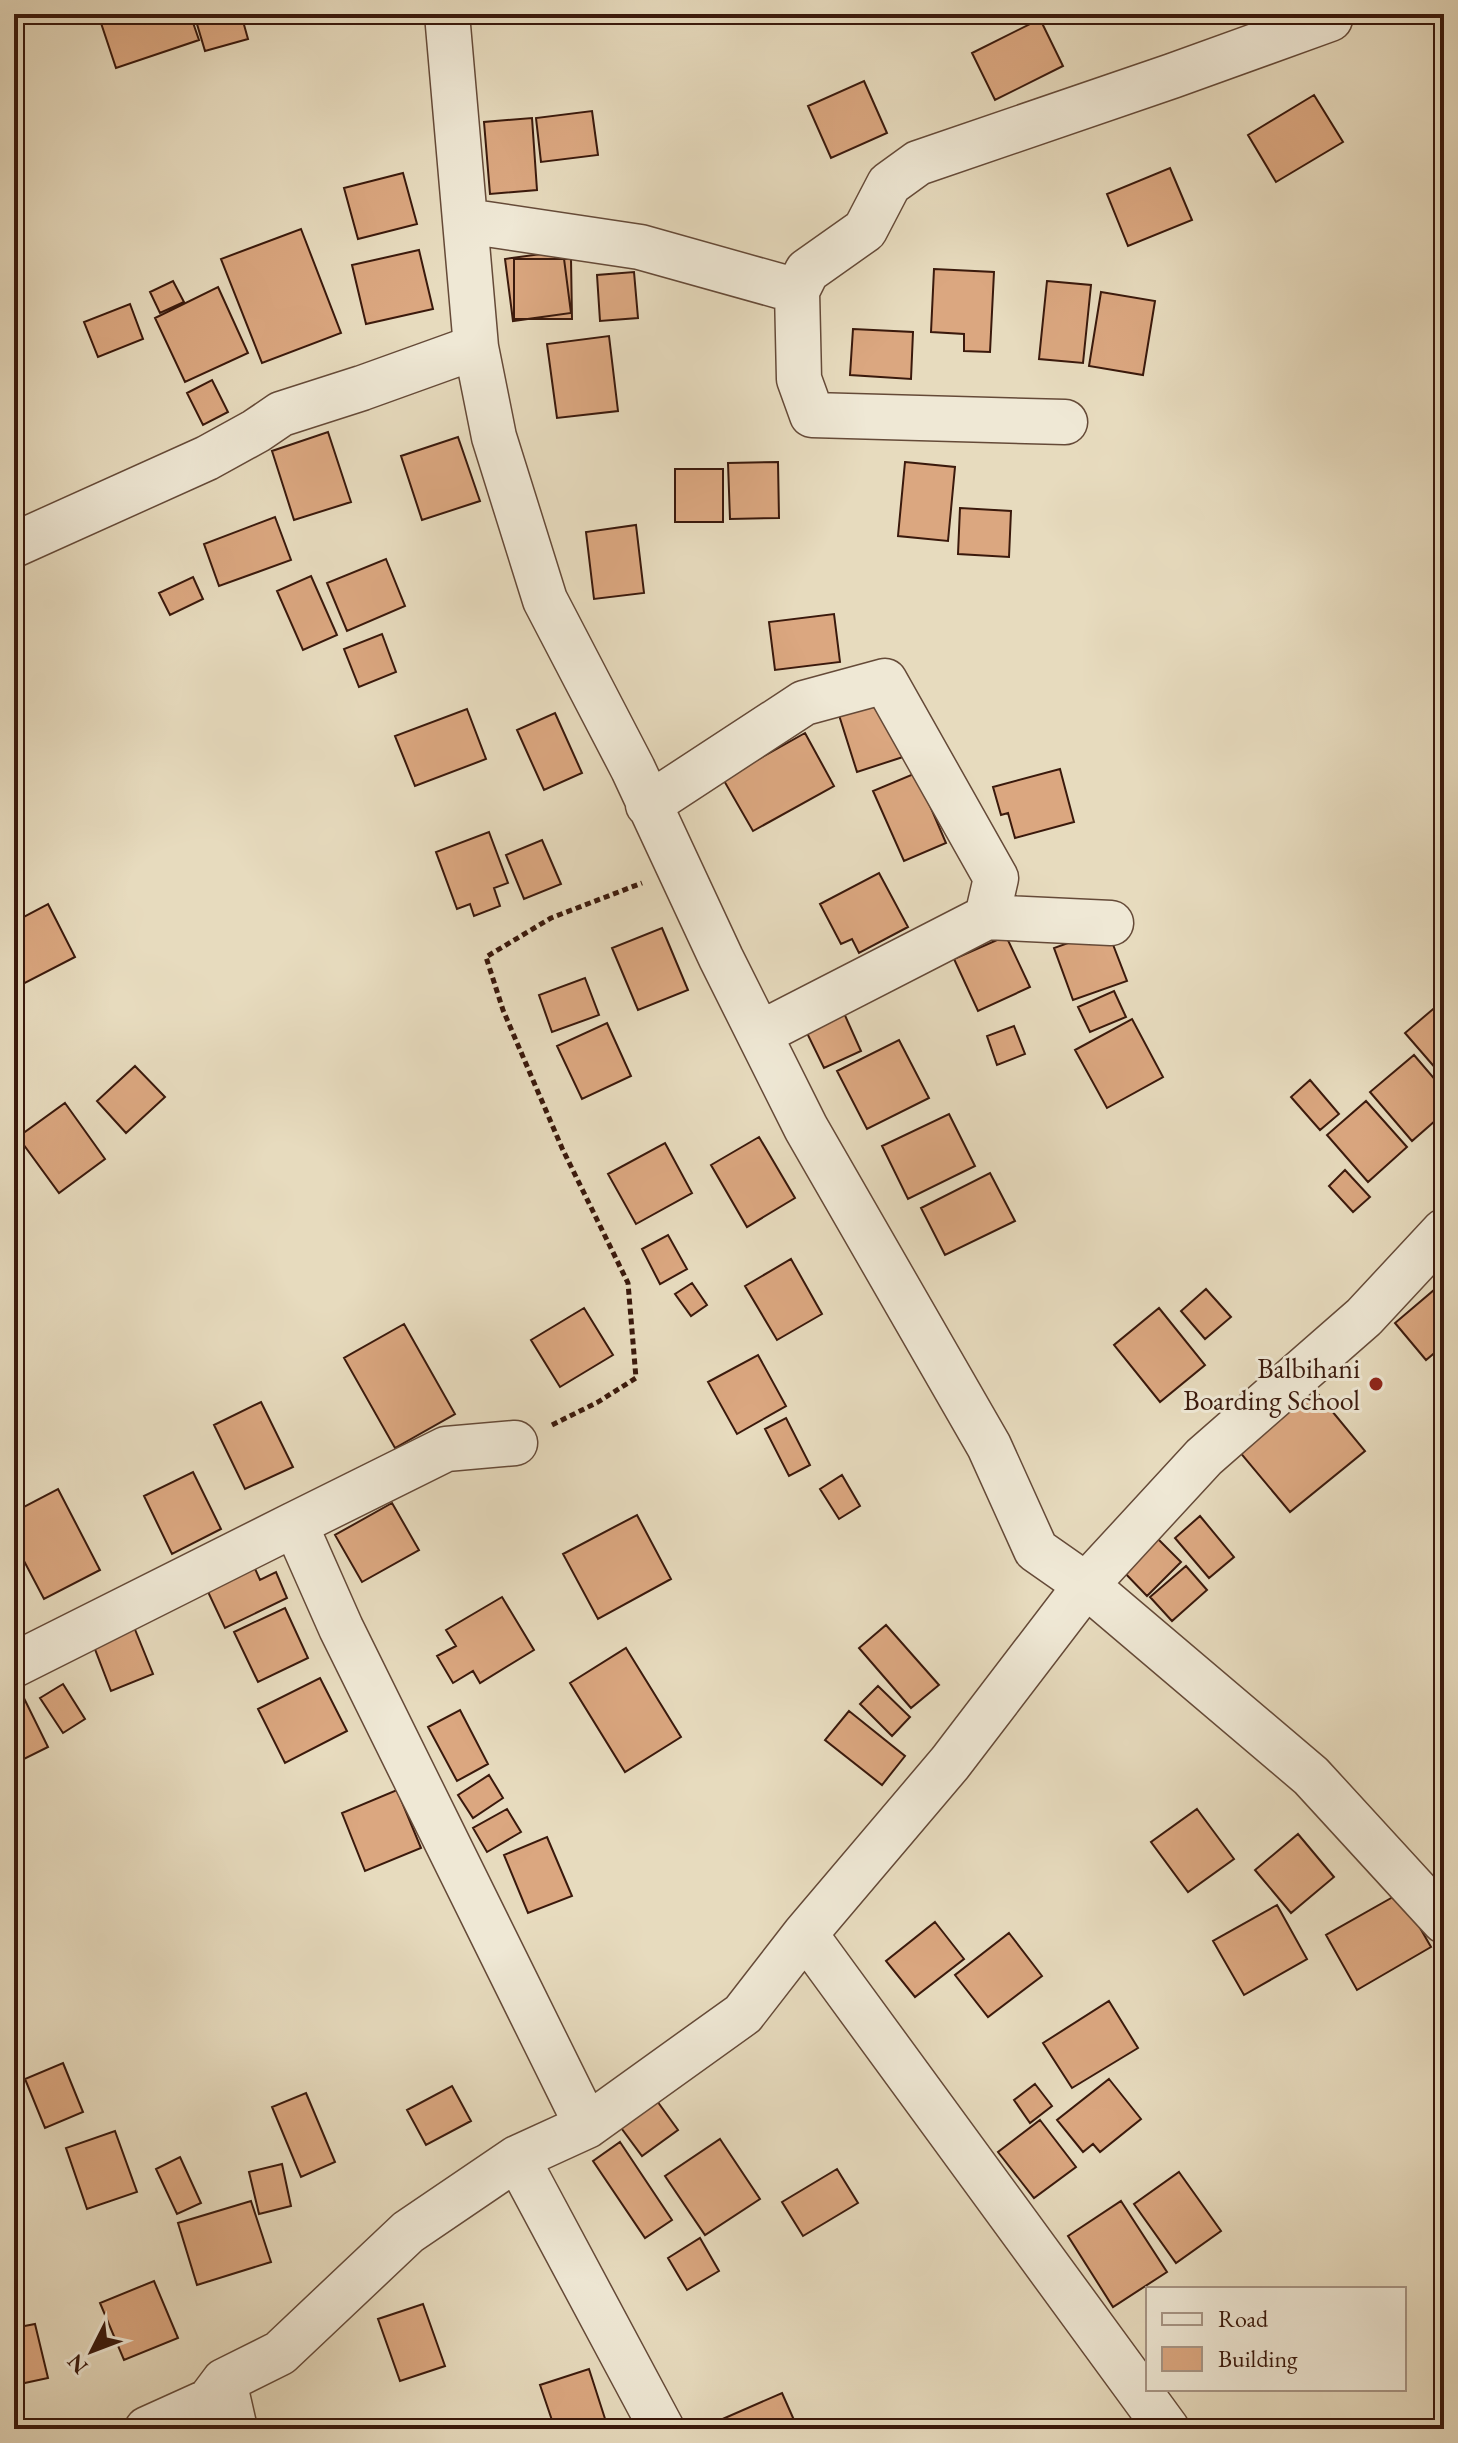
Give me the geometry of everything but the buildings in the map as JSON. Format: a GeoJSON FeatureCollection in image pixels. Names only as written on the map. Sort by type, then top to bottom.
{"type":"FeatureCollection","features":[{"type":"Feature","properties":{"kind":"street"},"geometry":{"type":"LineString","coordinates":[[447,14],[476,347],[494,437],[545,600],[633,769],[806,1128],[989,1446],[1036,1550],[1086,1585],[1311,1776],[1444,1921]]}},
{"type":"Feature","properties":{"kind":"street"},"geometry":{"type":"LineString","coordinates":[[1065,422],[812,415],[799,379],[797,291],[807,271],[865,230],[889,184],[918,163],[1330,19]]}},
{"type":"Feature","properties":{"kind":"street"},"geometry":{"type":"LineString","coordinates":[[466,221],[640,247],[797,291]]}},
{"type":"Feature","properties":{"kind":"street"},"geometry":{"type":"LineString","coordinates":[[14,545],[207,458],[281,414],[476,347]]}},
{"type":"Feature","properties":{"kind":"street"},"geometry":{"type":"LineString","coordinates":[[648,805],[804,703],[885,681],[996,878],[987,917]]}},
{"type":"Feature","properties":{"kind":"street"},"geometry":{"type":"LineString","coordinates":[[759,1034],[987,917],[1111,923]]}},
{"type":"Feature","properties":{"kind":"street"},"geometry":{"type":"LineString","coordinates":[[147,2429],[209,2401],[224,2381],[280,2353],[408,2232],[517,2158],[587,2126],[743,2014],[805,1934],[950,1763],[1086,1585],[1204,1457],[1364,1317],[1444,1231]]}},
{"type":"Feature","properties":{"kind":"street"},"geometry":{"type":"LineString","coordinates":[[14,1665],[446,1449],[515,1443]]}},
{"type":"Feature","properties":{"kind":"street"},"geometry":{"type":"LineString","coordinates":[[295,1524],[341,1628],[587,2126]]}},
{"type":"Feature","properties":{"kind":"street"},"geometry":{"type":"LineString","coordinates":[[805,1934],[1167,2429]]}},
{"type":"Feature","properties":{"kind":"street"},"geometry":{"type":"LineString","coordinates":[[517,2158],[662,2429]]}},
{"type":"Feature","properties":{"kind":"street"},"geometry":{"type":"LineString","coordinates":[[224,2381],[235,2429]]}},
{"type":"Feature","properties":{"kind":"path"},"geometry":{"type":"LineString","coordinates":[[515,1443],[598,1402],[636,1378],[628,1283],[562,1148],[503,1010],[486,957],[551,918],[610,897],[678,867]]}},
{"type":"Feature","properties":{"kind":"place","name":"Balbihani Boarding School"},"geometry":{"type":"Point","coordinates":[1376,1384]}}]}
